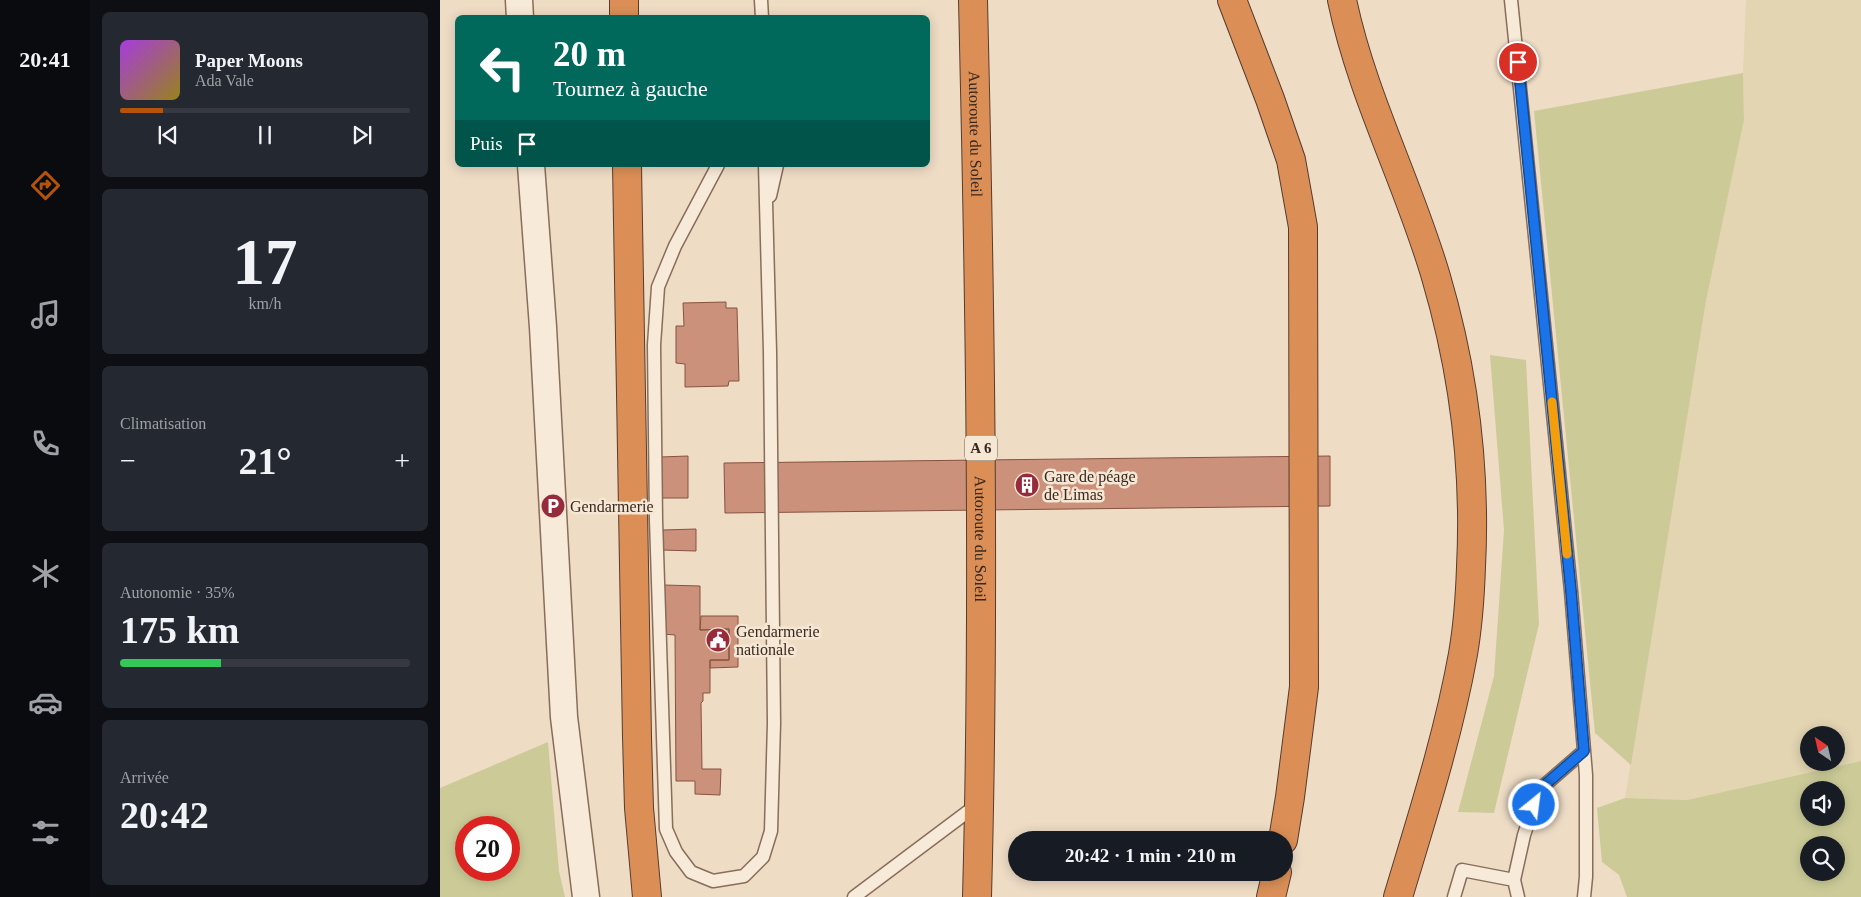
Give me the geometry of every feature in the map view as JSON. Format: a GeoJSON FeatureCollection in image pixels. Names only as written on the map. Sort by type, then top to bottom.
{"type":"FeatureCollection","features":[{"type":"Feature","properties":{"kind":"highway"},"geometry":{"type":"LineString","coordinates":[[624,0],[624,15]]}},
{"type":"Feature","properties":{"kind":"highway","name":"Autoroute du Soleil"},"geometry":{"type":"LineString","coordinates":[[973,0],[981,482],[980,802],[977,897]]}},
{"type":"Feature","properties":{"kind":"highway"},"geometry":{"type":"LineString","coordinates":[[1232,0],[1291,160],[1303,227],[1304,687],[1284,831]]}},
{"type":"Feature","properties":{"kind":"highway"},"geometry":{"type":"LineString","coordinates":[[1342,0],[1356,52],[1422,229],[1437,279],[1459,373],[1467,420],[1472,468],[1472,561],[1469,609],[1463,654],[1429,794],[1398,897]]}},
{"type":"Feature","properties":{"kind":"highway"},"geometry":{"type":"LineString","coordinates":[[627,167],[637,737],[639,808],[647,897]]}},
{"type":"Feature","properties":{"kind":"highway"},"geometry":{"type":"LineString","coordinates":[[1272,897],[1275,881]]}},
{"type":"Feature","properties":{"kind":"street"},"geometry":{"type":"LineString","coordinates":[[519,0],[520,15]]}},
{"type":"Feature","properties":{"kind":"street"},"geometry":{"type":"LineString","coordinates":[[531,167],[544,337],[564,717],[586,897]]}},
{"type":"Feature","properties":{"kind":"lane"},"geometry":{"type":"LineString","coordinates":[[762,0],[762,15]]}},
{"type":"Feature","properties":{"kind":"lane"},"geometry":{"type":"LineString","coordinates":[[1511,0],[1571,591],[1586,775],[1586,867],[1584,897]]}},
{"type":"Feature","properties":{"kind":"lane"},"geometry":{"type":"LineString","coordinates":[[717,167],[675,246],[658,287],[654,345],[656,520],[666,830],[676,852],[691,872],[713,881],[744,876],[763,857],[770,831],[774,723],[770,352],[765,167]]}},
{"type":"Feature","properties":{"kind":"lane"},"geometry":{"type":"LineString","coordinates":[[766,213],[777,167]]}},
{"type":"Feature","properties":{"kind":"lane"},"geometry":{"type":"LineString","coordinates":[[1518,897],[1514,880],[1524,835],[1539,790],[1584,751]]}},
{"type":"Feature","properties":{"kind":"lane"},"geometry":{"type":"LineString","coordinates":[[854,897],[980,802]]}},
{"type":"Feature","properties":{"kind":"lane"},"geometry":{"type":"LineString","coordinates":[[1454,897],[1462,870],[1514,880]]}},
{"type":"Feature","properties":{"kind":"shaded area"},"geometry":{"type":"Polygon","coordinates":[[[1746,0],[1861,0],[1861,761],[1845,765],[1845,726],[1800,726],[1800,771],[1816,771],[1687,800],[1625,798],[1706,301],[1744,120],[1743,73],[1746,0]]]}},
{"type":"Feature","properties":{"kind":"shaded area"},"geometry":{"type":"Polygon","coordinates":[[[1743,73],[1744,120],[1706,301],[1631,765],[1595,733],[1534,111],[1743,73]]]}},
{"type":"Feature","properties":{"kind":"shaded area"},"geometry":{"type":"Polygon","coordinates":[[[1490,355],[1526,360],[1539,624],[1494,813],[1458,812],[1494,676],[1504,530],[1490,355]]]}},
{"type":"Feature","properties":{"kind":"shaded area"},"geometry":{"type":"Polygon","coordinates":[[[548,742],[559,871],[565,897],[440,897],[440,788],[548,742]]]}},
{"type":"Feature","properties":{"kind":"shaded area"},"geometry":{"type":"Polygon","coordinates":[[[1861,761],[1861,897],[1627,897],[1619,875],[1602,862],[1597,808],[1625,798],[1687,800],[1816,771],[1845,771],[1845,765],[1861,761]]]}},
{"type":"Feature","properties":{"kind":"building"},"geometry":{"type":"Polygon","coordinates":[[[726,302],[726,308],[737,308],[739,381],[729,381],[728,386],[685,387],[685,364],[676,363],[676,326],[684,326],[683,303],[726,302]]]}},
{"type":"Feature","properties":{"kind":"building"},"geometry":{"type":"Polygon","coordinates":[[[688,456],[688,498],[661,498],[660,457],[688,456]]]}},
{"type":"Feature","properties":{"kind":"building","name":"Gare de péage de Limas"},"geometry":{"type":"Polygon","coordinates":[[[1330,456],[1330,506],[725,513],[724,463],[1330,456]]]}},
{"type":"Feature","properties":{"kind":"building"},"geometry":{"type":"Polygon","coordinates":[[[696,529],[696,551],[662,550],[663,530],[696,529]]]}},
{"type":"Feature","properties":{"kind":"building"},"geometry":{"type":"Polygon","coordinates":[[[664,585],[700,586],[700,630],[729,629],[729,660],[710,660],[710,693],[703,693],[703,701],[701,703],[702,769],[721,769],[720,795],[695,794],[695,781],[676,781],[675,635],[663,634],[664,585]]]}},
{"type":"Feature","properties":{"kind":"building"},"geometry":{"type":"Polygon","coordinates":[[[701,616],[738,616],[738,667],[710,668],[710,660],[729,660],[729,629],[700,630],[701,616]]]}},
{"type":"Feature","properties":{"kind":"slow traffic"},"geometry":{"type":"LineString","coordinates":[[1552,402],[1567,554]]}},
{"type":"Feature","properties":{"kind":"place","name":"Gare de péage de Limas"},"geometry":{"type":"Point","coordinates":[1027,485]}},
{"type":"Feature","properties":{"kind":"place","name":"Gendarmerie"},"geometry":{"type":"Point","coordinates":[553,506]}},
{"type":"Feature","properties":{"kind":"place","name":"Gendarmerie nationale"},"geometry":{"type":"Point","coordinates":[718,640]}},
{"type":"Feature","properties":{"kind":"route"},"geometry":{"type":"LineString","coordinates":[[1518,62],[1571,591],[1584,751],[1539,790],[1534,805]]}}]}
